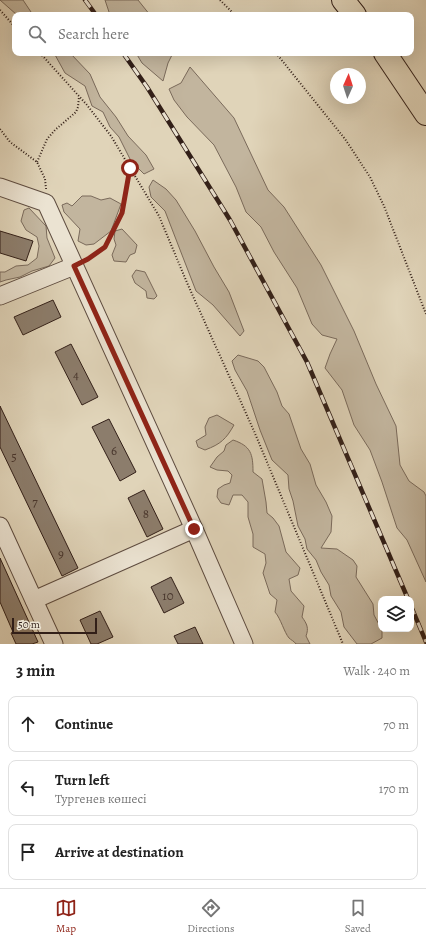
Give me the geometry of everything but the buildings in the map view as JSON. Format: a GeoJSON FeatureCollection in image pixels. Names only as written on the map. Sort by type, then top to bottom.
{"type":"FeatureCollection","features":[{"type":"Feature","properties":{"kind":"highway"},"geometry":{"type":"LineString","coordinates":[[343,0],[353,12]]}},
{"type":"Feature","properties":{"kind":"highway"},"geometry":{"type":"LineString","coordinates":[[387,56],[426,114]]}},
{"type":"Feature","properties":{"kind":"street"},"geometry":{"type":"LineString","coordinates":[[0,188],[46,203],[194,529],[244,644]]}},
{"type":"Feature","properties":{"kind":"street"},"geometry":{"type":"LineString","coordinates":[[0,296],[74,266]]}},
{"type":"Feature","properties":{"kind":"street"},"geometry":{"type":"LineString","coordinates":[[0,526],[54,644]]}},
{"type":"Feature","properties":{"kind":"street"},"geometry":{"type":"LineString","coordinates":[[34,600],[194,529]]}},
{"type":"Feature","properties":{"kind":"path"},"geometry":{"type":"LineString","coordinates":[[220,0],[232,12]]}},
{"type":"Feature","properties":{"kind":"path"},"geometry":{"type":"LineString","coordinates":[[0,10],[12,24]]}},
{"type":"Feature","properties":{"kind":"path"},"geometry":{"type":"LineString","coordinates":[[43,56],[79,95],[111,136],[159,216],[254,431],[343,644]]}},
{"type":"Feature","properties":{"kind":"path"},"geometry":{"type":"LineString","coordinates":[[278,56],[345,139],[370,177],[384,206],[426,314]]}},
{"type":"Feature","properties":{"kind":"path"},"geometry":{"type":"LineString","coordinates":[[37,162],[47,139],[76,112],[79,95]]}},
{"type":"Feature","properties":{"kind":"path"},"geometry":{"type":"LineString","coordinates":[[0,129],[10,142],[37,162],[45,178],[47,193],[46,203]]}},
{"type":"Feature","properties":{"kind":"path"},"geometry":{"type":"LineString","coordinates":[[74,266],[88,259],[105,247],[122,213],[130,168]]}},
{"type":"Feature","properties":{"kind":"shaded area"},"geometry":{"type":"Polygon","coordinates":[[[0,0],[23,0],[31,12],[14,12],[0,0]]]}},
{"type":"Feature","properties":{"kind":"shaded area"},"geometry":{"type":"Polygon","coordinates":[[[105,0],[138,0],[148,12],[109,12],[105,0]]]}},
{"type":"Feature","properties":{"kind":"shaded area"},"geometry":{"type":"Polygon","coordinates":[[[56,56],[73,56],[90,74],[100,97],[116,117],[128,136],[146,155],[154,169],[144,174],[131,161],[119,137],[110,127],[103,112],[92,106],[85,86],[65,73],[56,56]]]}},
{"type":"Feature","properties":{"kind":"shaded area"},"geometry":{"type":"Polygon","coordinates":[[[138,56],[172,56],[163,81],[142,63],[138,56]]]}},
{"type":"Feature","properties":{"kind":"shaded area"},"geometry":{"type":"Polygon","coordinates":[[[190,67],[234,118],[268,190],[284,207],[321,265],[354,331],[376,384],[396,426],[400,465],[409,481],[424,492],[426,496],[426,582],[407,540],[397,528],[370,450],[354,425],[342,390],[325,368],[337,339],[322,335],[312,324],[297,288],[274,252],[261,227],[246,212],[236,187],[214,145],[187,117],[174,100],[169,89],[181,83],[190,67]]]}},
{"type":"Feature","properties":{"kind":"shaded area"},"geometry":{"type":"Polygon","coordinates":[[[153,180],[166,189],[176,200],[195,231],[229,292],[244,331],[240,336],[213,305],[196,291],[165,211],[151,197],[149,187],[153,180]]]}},
{"type":"Feature","properties":{"kind":"shaded area"},"geometry":{"type":"Polygon","coordinates":[[[82,196],[91,196],[101,200],[110,198],[121,204],[111,231],[94,244],[86,245],[78,241],[80,229],[64,212],[62,205],[67,203],[72,206],[82,196]]]}},
{"type":"Feature","properties":{"kind":"shaded area"},"geometry":{"type":"Polygon","coordinates":[[[29,208],[46,226],[47,238],[55,258],[49,266],[32,271],[20,277],[0,282],[0,272],[5,272],[16,266],[28,265],[37,258],[39,246],[37,237],[26,230],[21,221],[24,210],[29,208]]]}},
{"type":"Feature","properties":{"kind":"shaded area"},"geometry":{"type":"Polygon","coordinates":[[[122,229],[137,245],[135,253],[130,255],[126,262],[114,261],[112,255],[116,245],[114,239],[115,231],[122,229]]]}},
{"type":"Feature","properties":{"kind":"shaded area"},"geometry":{"type":"Polygon","coordinates":[[[136,270],[145,272],[157,296],[154,299],[147,298],[146,291],[135,283],[132,276],[136,270]]]}},
{"type":"Feature","properties":{"kind":"shaded area"},"geometry":{"type":"Polygon","coordinates":[[[238,355],[258,361],[264,367],[277,392],[282,406],[289,414],[301,449],[310,464],[316,485],[332,516],[331,532],[321,548],[337,549],[353,560],[357,566],[356,577],[373,604],[374,615],[378,622],[378,632],[382,632],[382,638],[371,644],[357,644],[344,627],[341,612],[331,596],[329,585],[316,560],[307,549],[305,539],[298,526],[289,489],[288,475],[272,460],[247,391],[235,370],[232,361],[238,355]]]}},
{"type":"Feature","properties":{"kind":"shaded area"},"geometry":{"type":"Polygon","coordinates":[[[217,415],[234,425],[226,437],[215,446],[205,450],[198,447],[196,441],[206,435],[205,427],[209,418],[217,415]]]}},
{"type":"Feature","properties":{"kind":"shaded area"},"geometry":{"type":"Polygon","coordinates":[[[233,440],[244,445],[250,452],[253,472],[262,479],[267,513],[279,526],[286,552],[300,568],[298,575],[289,579],[291,591],[304,606],[302,617],[307,626],[306,636],[310,644],[296,644],[289,638],[275,612],[277,600],[270,594],[263,573],[266,563],[265,554],[253,547],[253,534],[248,517],[248,502],[242,495],[233,495],[229,505],[221,503],[217,497],[218,489],[230,483],[232,475],[228,471],[217,470],[210,467],[217,457],[224,451],[226,445],[233,440]]]}},
{"type":"Feature","properties":{"kind":"railway"},"geometry":{"type":"LineString","coordinates":[[85,0],[94,12]]}},
{"type":"Feature","properties":{"kind":"railway"},"geometry":{"type":"LineString","coordinates":[[125,56],[147,87],[230,220],[307,362],[407,596]]}},
{"type":"Feature","properties":{"kind":"railway"},"geometry":{"type":"LineString","coordinates":[[414,613],[426,642]]}},
{"type":"Feature","properties":{"kind":"route"},"geometry":{"type":"LineString","coordinates":[[130,168],[122,213],[105,247],[88,259],[74,266],[194,529]]}}]}
